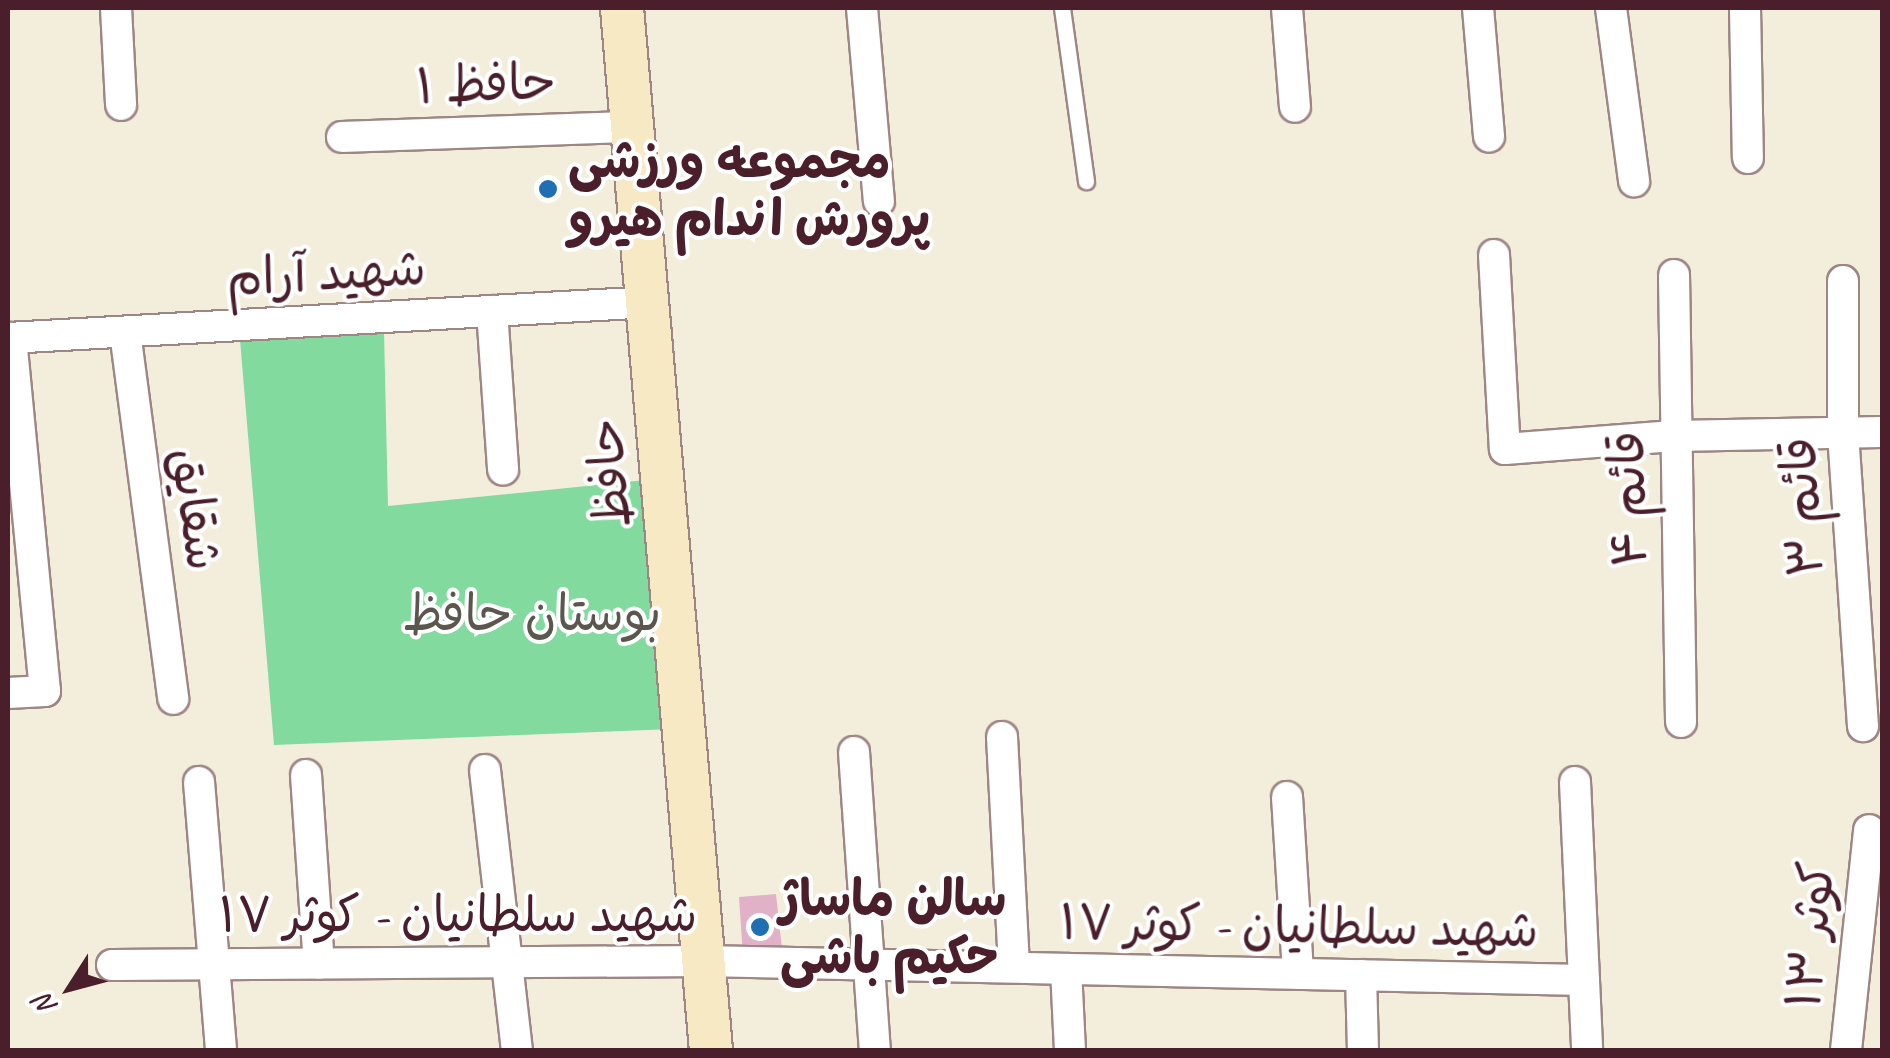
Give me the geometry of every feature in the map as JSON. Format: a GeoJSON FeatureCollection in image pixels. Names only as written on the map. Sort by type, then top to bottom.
{"type":"FeatureCollection","features":[{"type":"Feature","properties":{"kind":"street"},"geometry":{"type":"LineString","coordinates":[[116,8],[121,105]]}},
{"type":"Feature","properties":{"kind":"street","name":"حافظ"},"geometry":{"type":"LineString","coordinates":[[622,8],[651,302],[712,1050]]}},
{"type":"Feature","properties":{"kind":"street"},"geometry":{"type":"LineString","coordinates":[[862,8],[879,202]]}},
{"type":"Feature","properties":{"kind":"street"},"geometry":{"type":"LineString","coordinates":[[1287,8],[1295,107]]}},
{"type":"Feature","properties":{"kind":"street"},"geometry":{"type":"LineString","coordinates":[[1478,8],[1489,137]]}},
{"type":"Feature","properties":{"kind":"street"},"geometry":{"type":"LineString","coordinates":[[1611,8],[1634,181]]}},
{"type":"Feature","properties":{"kind":"street"},"geometry":{"type":"LineString","coordinates":[[1745,8],[1748,158]]}},
{"type":"Feature","properties":{"kind":"street","name":"حافظ ۱"},"geometry":{"type":"LineString","coordinates":[[342,137],[633,126]]}},
{"type":"Feature","properties":{"kind":"street"},"geometry":{"type":"LineString","coordinates":[[1494,255],[1505,449],[1674,436],[1882,432]]}},
{"type":"Feature","properties":{"kind":"street","name":"قائم ۴"},"geometry":{"type":"LineString","coordinates":[[1674,275],[1681,722]]}},
{"type":"Feature","properties":{"kind":"street","name":"قائم ۳"},"geometry":{"type":"LineString","coordinates":[[1843,281],[1844,433],[1864,726]]}},
{"type":"Feature","properties":{"kind":"street","name":"شهید آرام"},"geometry":{"type":"LineString","coordinates":[[10,338],[651,302]]}},
{"type":"Feature","properties":{"kind":"street"},"geometry":{"type":"LineString","coordinates":[[492,311],[503,470]]}},
{"type":"Feature","properties":{"kind":"street","name":"شقایق"},"geometry":{"type":"LineString","coordinates":[[124,332],[173,699]]}},
{"type":"Feature","properties":{"kind":"street"},"geometry":{"type":"LineString","coordinates":[[8,694],[45,691],[19,531],[10,338]]}},
{"type":"Feature","properties":{"kind":"street"},"geometry":{"type":"LineString","coordinates":[[1002,738],[1014,967]]}},
{"type":"Feature","properties":{"kind":"street"},"geometry":{"type":"LineString","coordinates":[[854,752],[875,1050]]}},
{"type":"Feature","properties":{"kind":"street"},"geometry":{"type":"LineString","coordinates":[[486,770],[517,1050]]}},
{"type":"Feature","properties":{"kind":"street"},"geometry":{"type":"LineString","coordinates":[[306,775],[320,964]]}},
{"type":"Feature","properties":{"kind":"street"},"geometry":{"type":"LineString","coordinates":[[199,782],[218,964],[222,1050]]}},
{"type":"Feature","properties":{"kind":"street"},"geometry":{"type":"LineString","coordinates":[[1574,782],[1587,1050]]}},
{"type":"Feature","properties":{"kind":"street"},"geometry":{"type":"LineString","coordinates":[[1287,796],[1298,974]]}},
{"type":"Feature","properties":{"kind":"street","name":"کوثر ۱۳"},"geometry":{"type":"LineString","coordinates":[[1846,1050],[1869,830]]}},
{"type":"Feature","properties":{"kind":"street","name":"شهید سلطانیان - کوثر ۱۷"},"geometry":{"type":"LineString","coordinates":[[112,966],[704,961],[1584,980]]}},
{"type":"Feature","properties":{"kind":"street"},"geometry":{"type":"LineString","coordinates":[[1066,968],[1070,1050]]}},
{"type":"Feature","properties":{"kind":"street"},"geometry":{"type":"LineString","coordinates":[[1361,975],[1363,1050]]}},
{"type":"Feature","properties":{"kind":"lane"},"geometry":{"type":"LineString","coordinates":[[1062,8],[1086,181]]}},
{"type":"Feature","properties":{"kind":"green space","name":"بوستان حافظ"},"geometry":{"type":"Polygon","coordinates":[[[384,331],[388,506],[646,480],[673,729],[274,745],[240,340],[384,331]]]}},
{"type":"Feature","properties":{"kind":"building","name":"سالن ماساژ حکیم باشی"},"geometry":{"type":"Polygon","coordinates":[[[776,894],[783,958],[743,957],[739,897],[776,894]]]}},
{"type":"Feature","properties":{"kind":"place","name":"مجموعه ورزشی پرورش اندام هیرو"},"geometry":{"type":"Point","coordinates":[548,189]}},
{"type":"Feature","properties":{"kind":"place","name":"سالن ماساژ حکیم باشی"},"geometry":{"type":"Point","coordinates":[760,927]}}]}
